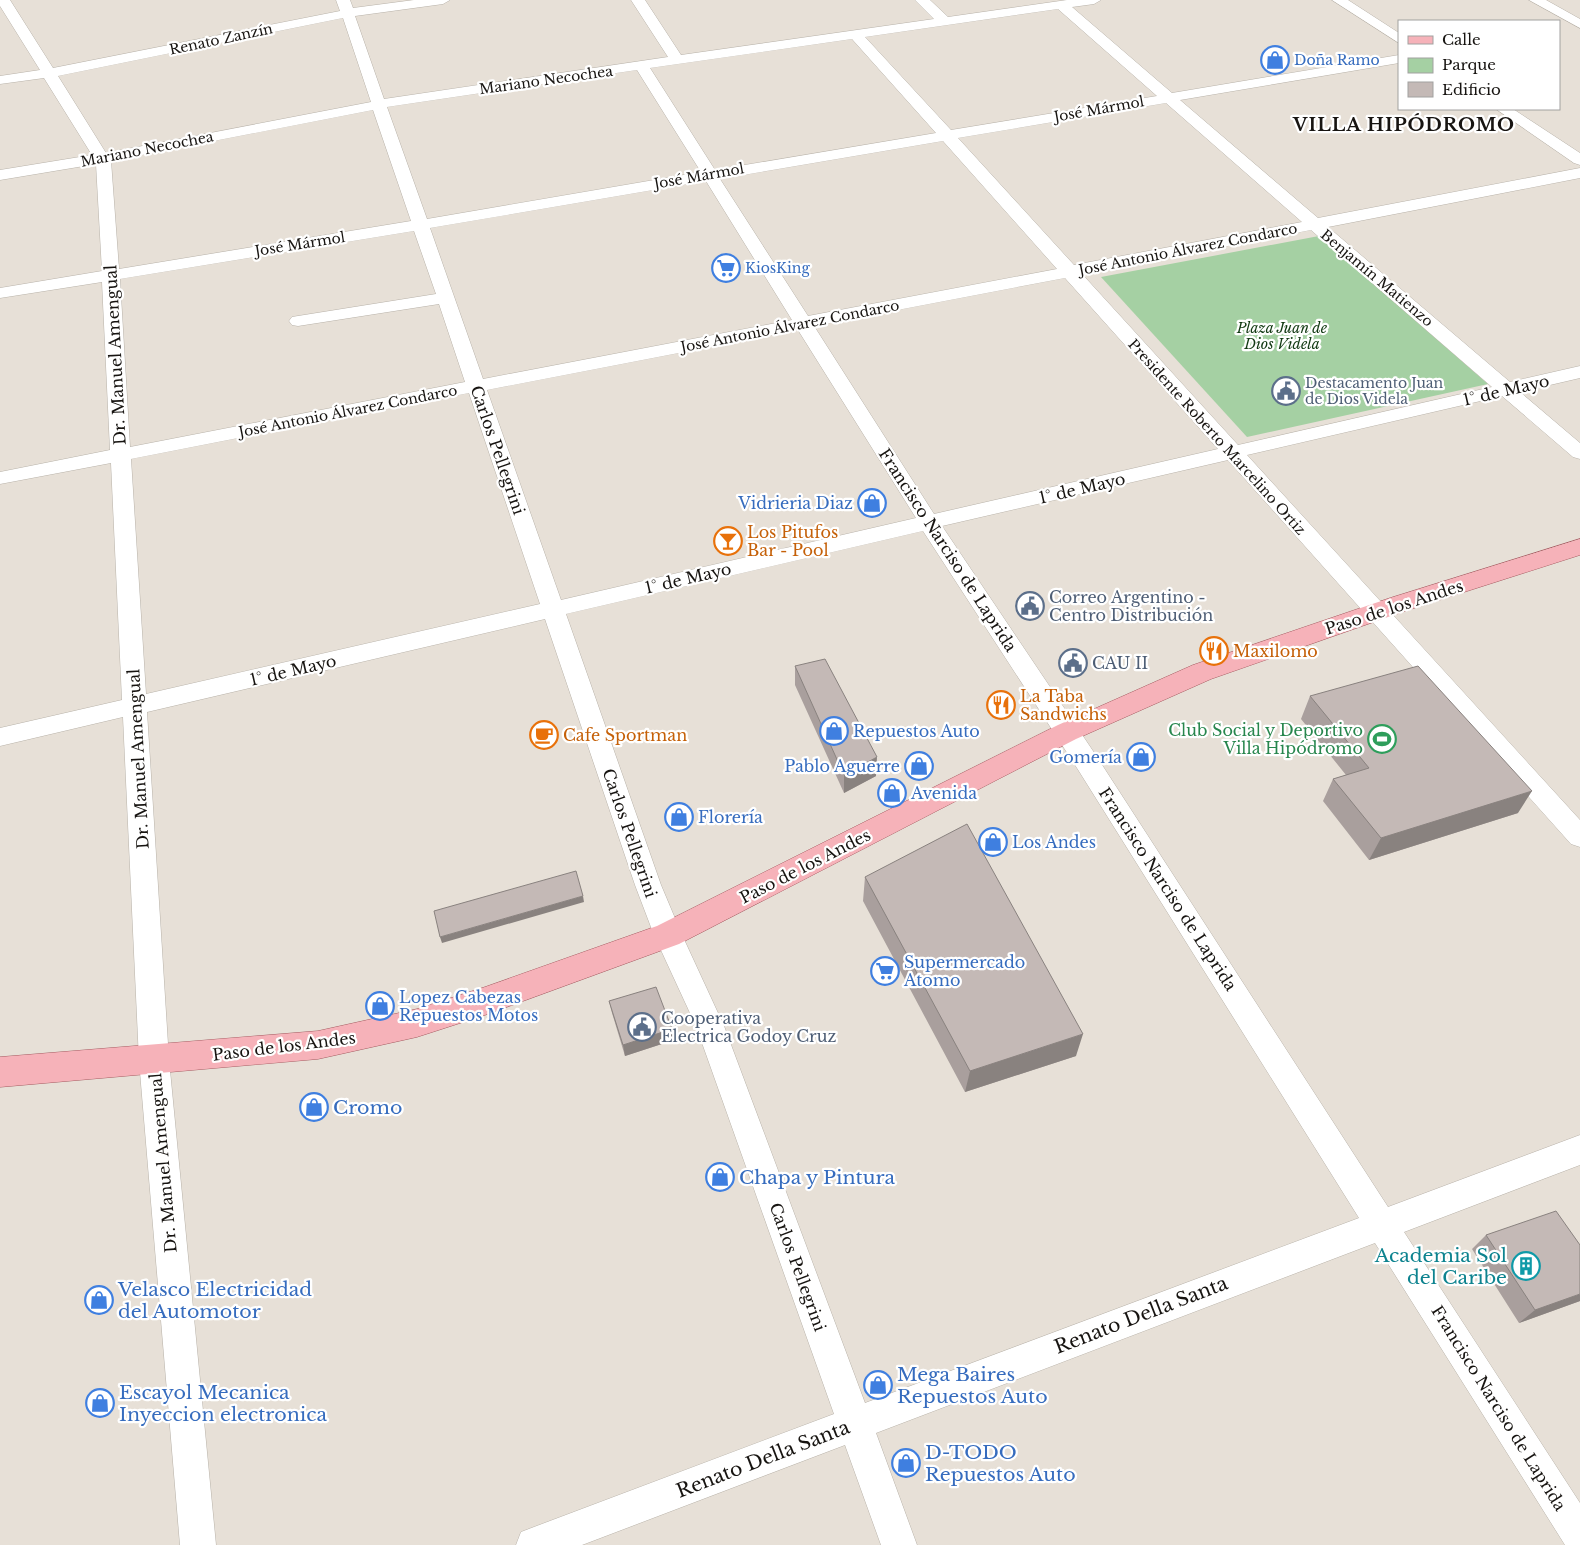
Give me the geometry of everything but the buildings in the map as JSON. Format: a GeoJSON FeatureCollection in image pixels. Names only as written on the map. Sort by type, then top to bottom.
{"type":"FeatureCollection","features":[{"type":"Feature","properties":{"kind":"main road","name":"Paso de los Andes"},"geometry":{"type":"LineString","coordinates":[[0,1072],[310,1046],[365,1036],[485,1001],[668,935],[1067,732],[1202,672],[1378,612],[1580,547]]}},
{"type":"Feature","properties":{"kind":"street"},"geometry":{"type":"LineString","coordinates":[[3,2],[21,0]]}},
{"type":"Feature","properties":{"kind":"street","name":"Renato Zanzín"},"geometry":{"type":"LineString","coordinates":[[0,80],[49,73],[346,6],[443,0]]}},
{"type":"Feature","properties":{"kind":"street"},"geometry":{"type":"LineString","coordinates":[[638,0],[678,62]]}},
{"type":"Feature","properties":{"kind":"street"},"geometry":{"type":"LineString","coordinates":[[922,0],[945,22]]}},
{"type":"Feature","properties":{"kind":"street","name":"Mariano Necochea"},"geometry":{"type":"LineString","coordinates":[[0,175],[102,158],[378,104],[678,62],[1094,0]]}},
{"type":"Feature","properties":{"kind":"street"},"geometry":{"type":"LineString","coordinates":[[1339,0],[1398,39]]}},
{"type":"Feature","properties":{"kind":"street"},"geometry":{"type":"LineString","coordinates":[[1536,0],[1580,24]]}},
{"type":"Feature","properties":{"kind":"street","name":"Dr. Manuel Amengual"},"geometry":{"type":"LineString","coordinates":[[3,2],[102,158],[105,170],[154,1060],[198,1545]]}},
{"type":"Feature","properties":{"kind":"street","name":"Benjamín Matienzo"},"geometry":{"type":"LineString","coordinates":[[1061,5],[1580,453]]}},
{"type":"Feature","properties":{"kind":"street","name":"Carlos Pellegrini"},"geometry":{"type":"LineString","coordinates":[[346,6],[378,104],[421,223],[648,885],[668,935],[710,1026],[899,1545]]}},
{"type":"Feature","properties":{"kind":"street"},"geometry":{"type":"LineString","coordinates":[[1566,31],[1580,28]]}},
{"type":"Feature","properties":{"kind":"street","name":"Presidente Roberto Marcelino Ortiz"},"geometry":{"type":"LineString","coordinates":[[856,36],[1068,273],[1378,612],[1580,837]]}},
{"type":"Feature","properties":{"kind":"street","name":"José Mármol"},"geometry":{"type":"LineString","coordinates":[[0,293],[1398,59]]}},
{"type":"Feature","properties":{"kind":"street","name":"Francisco Narciso de Laprida"},"geometry":{"type":"LineString","coordinates":[[642,67],[929,523],[1067,732],[1580,1536]]}},
{"type":"Feature","properties":{"kind":"street"},"geometry":{"type":"LineString","coordinates":[[1505,110],[1580,160]]}},
{"type":"Feature","properties":{"kind":"street","name":"José Antonio Álvarez Condarco"},"geometry":{"type":"LineString","coordinates":[[0,478],[1580,173]]}},
{"type":"Feature","properties":{"kind":"street"},"geometry":{"type":"LineString","coordinates":[[298,321],[446,298]]}},
{"type":"Feature","properties":{"kind":"street","name":"1° de Mayo"},"geometry":{"type":"LineString","coordinates":[[0,737],[1580,372]]}},
{"type":"Feature","properties":{"kind":"street","name":"Renato Della Santa"},"geometry":{"type":"LineString","coordinates":[[534,1545],[1580,1150]]}},
{"type":"Feature","properties":{"kind":"green space","name":"Plaza Juan de Dios Videla"},"geometry":{"type":"Polygon","coordinates":[[[1319,236],[1488,384],[1247,437],[1101,277],[1319,236]]]}},
{"type":"Feature","properties":{"kind":"place","name":"Doña Ramo"},"geometry":{"type":"Point","coordinates":[1275,60]}},
{"type":"Feature","properties":{"kind":"place","name":"KiosKing"},"geometry":{"type":"Point","coordinates":[726,268]}},
{"type":"Feature","properties":{"kind":"place","name":"Destacamento Juan de Dios Videla"},"geometry":{"type":"Point","coordinates":[1286,391]}},
{"type":"Feature","properties":{"kind":"place","name":"Vidrieria Diaz"},"geometry":{"type":"Point","coordinates":[872,503]}},
{"type":"Feature","properties":{"kind":"place","name":"Los Pitufos Bar - Pool"},"geometry":{"type":"Point","coordinates":[728,541]}},
{"type":"Feature","properties":{"kind":"place","name":"Correo Argentino - Centro Distribución"},"geometry":{"type":"Point","coordinates":[1030,606]}},
{"type":"Feature","properties":{"kind":"place","name":"Maxilomo"},"geometry":{"type":"Point","coordinates":[1214,651]}},
{"type":"Feature","properties":{"kind":"place","name":"CAU II"},"geometry":{"type":"Point","coordinates":[1073,663]}},
{"type":"Feature","properties":{"kind":"place","name":"La Taba Sandwichs"},"geometry":{"type":"Point","coordinates":[1001,705]}},
{"type":"Feature","properties":{"kind":"place","name":"Repuestos Auto"},"geometry":{"type":"Point","coordinates":[834,731]}},
{"type":"Feature","properties":{"kind":"place","name":"Cafe Sportman"},"geometry":{"type":"Point","coordinates":[544,735]}},
{"type":"Feature","properties":{"kind":"place","name":"Club Social y Deportivo Villa Hipódromo"},"geometry":{"type":"Point","coordinates":[1382,739]}},
{"type":"Feature","properties":{"kind":"place","name":"Gomería"},"geometry":{"type":"Point","coordinates":[1141,757]}},
{"type":"Feature","properties":{"kind":"place","name":"Pablo Aguerre"},"geometry":{"type":"Point","coordinates":[919,766]}},
{"type":"Feature","properties":{"kind":"place","name":"Avenida"},"geometry":{"type":"Point","coordinates":[892,793]}},
{"type":"Feature","properties":{"kind":"place","name":"Florería"},"geometry":{"type":"Point","coordinates":[679,817]}},
{"type":"Feature","properties":{"kind":"place","name":"Los Andes"},"geometry":{"type":"Point","coordinates":[993,842]}},
{"type":"Feature","properties":{"kind":"place","name":"Supermercado Atomo"},"geometry":{"type":"Point","coordinates":[885,971]}},
{"type":"Feature","properties":{"kind":"place","name":"Lopez Cabezas Repuestos Motos"},"geometry":{"type":"Point","coordinates":[380,1006]}},
{"type":"Feature","properties":{"kind":"place","name":"Cooperativa Electrica Godoy Cruz"},"geometry":{"type":"Point","coordinates":[642,1027]}},
{"type":"Feature","properties":{"kind":"place","name":"Cromo"},"geometry":{"type":"Point","coordinates":[314,1107]}},
{"type":"Feature","properties":{"kind":"place","name":"Chapa y Pintura"},"geometry":{"type":"Point","coordinates":[720,1177]}},
{"type":"Feature","properties":{"kind":"place","name":"Academia Sol del Caribe"},"geometry":{"type":"Point","coordinates":[1526,1266]}},
{"type":"Feature","properties":{"kind":"place","name":"Velasco Electricidad del Automotor"},"geometry":{"type":"Point","coordinates":[99,1300]}},
{"type":"Feature","properties":{"kind":"place","name":"Mega Baires Repuestos Auto"},"geometry":{"type":"Point","coordinates":[878,1385]}},
{"type":"Feature","properties":{"kind":"place","name":"Escayol Mecanica Inyeccion electronica"},"geometry":{"type":"Point","coordinates":[100,1403]}},
{"type":"Feature","properties":{"kind":"place","name":"D-TODO Repuestos Auto"},"geometry":{"type":"Point","coordinates":[906,1463]}},
{"type":"Feature","properties":{"kind":"district","name":"VILLA HIPÓDROMO"},"geometry":{"type":"Point","coordinates":[1404,125]}}]}
